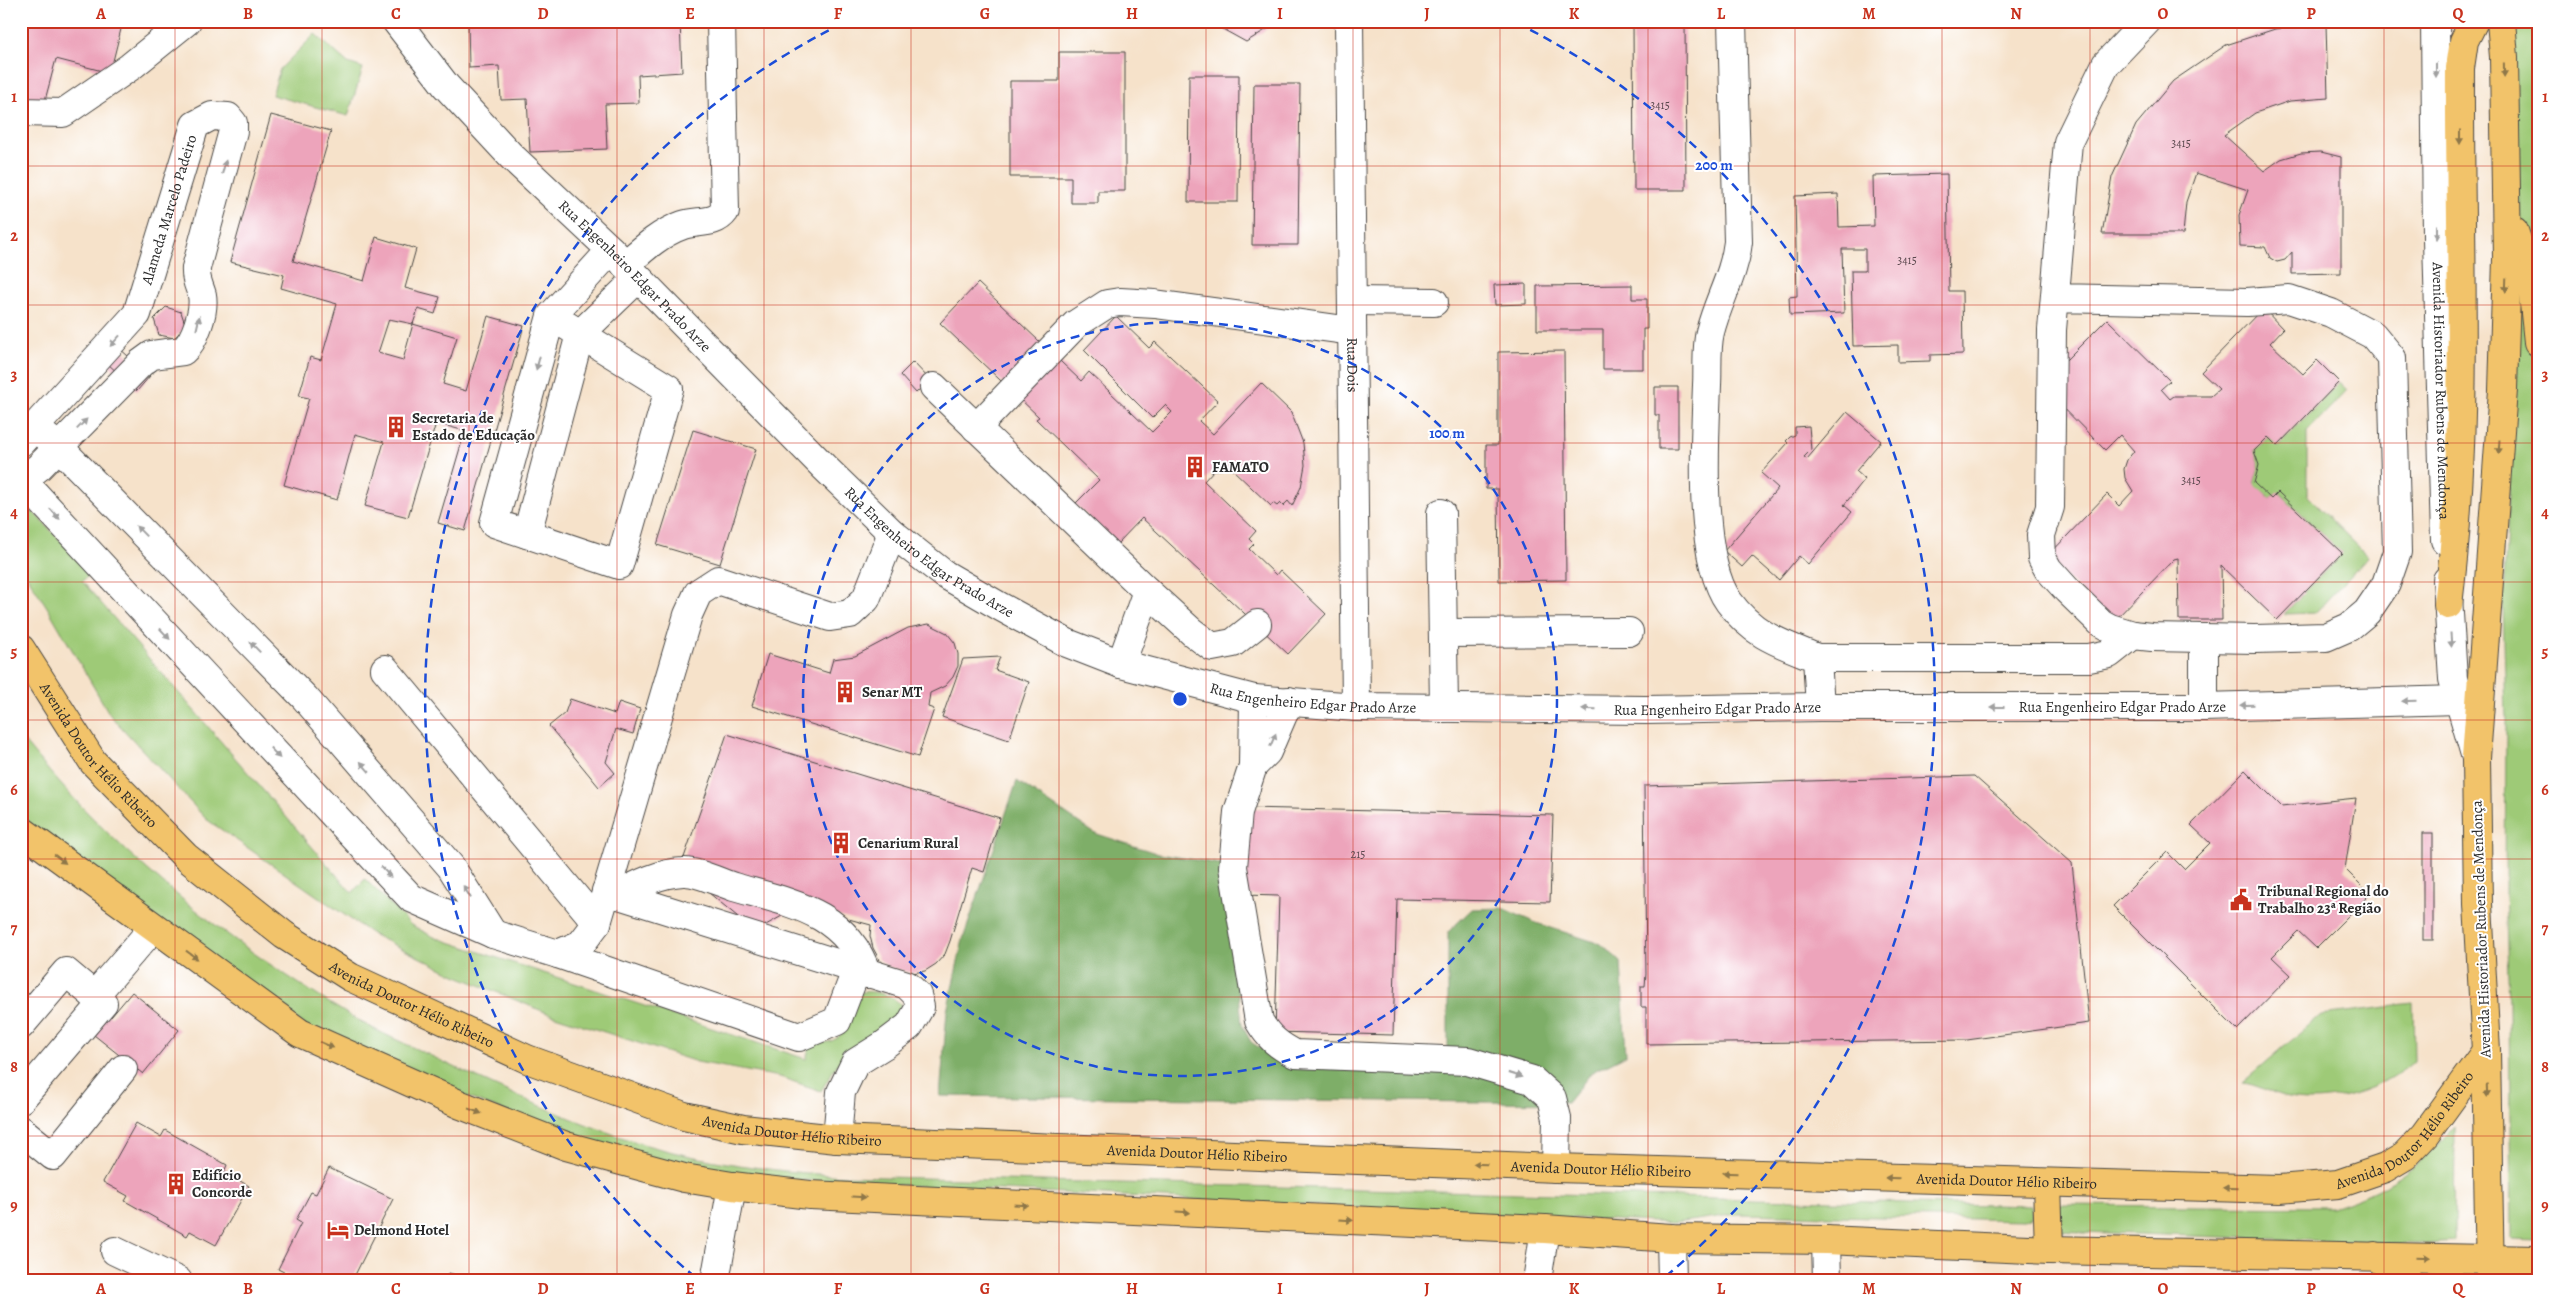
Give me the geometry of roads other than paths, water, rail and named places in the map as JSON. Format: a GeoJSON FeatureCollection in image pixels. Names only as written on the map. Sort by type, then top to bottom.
{"type":"FeatureCollection","features":[{"type":"Feature","properties":{"kind":"main road"},"geometry":{"type":"LineString","coordinates":[[2448,604],[2456,544],[2462,342],[2460,68],[2464,41],[2474,21]]}},
{"type":"Feature","properties":{"kind":"main road","name":"Avenida Historiador Rubens de Mendonça"},"geometry":{"type":"LineString","coordinates":[[2489,1270],[2486,1051],[2478,904],[2476,758],[2469,697],[2503,390],[2507,259],[2504,57],[2501,21]]}},
{"type":"Feature","properties":{"kind":"main road"},"geometry":{"type":"LineString","coordinates":[[2506,206],[2532,284],[2538,342]]}},
{"type":"Feature","properties":{"kind":"main road"},"geometry":{"type":"LineString","coordinates":[[2462,342],[2471,459],[2469,697]]}},
{"type":"Feature","properties":{"kind":"main road","name":"Avenida Doutor Hélio Ribeiro"},"geometry":{"type":"LineString","coordinates":[[21,649],[94,762],[186,857],[284,934],[350,977],[527,1059],[684,1116],[743,1129],[837,1139],[1556,1168],[2278,1189],[2338,1184],[2385,1168],[2405,1156],[2425,1135],[2486,1051]]}},
{"type":"Feature","properties":{"kind":"main road"},"geometry":{"type":"LineString","coordinates":[[21,830],[153,928],[300,1033],[452,1101],[566,1146],[684,1178],[732,1186],[810,1195],[1545,1229],[1670,1238],[1833,1240],[2049,1250],[2374,1256],[2489,1270],[2538,1260]]}},
{"type":"Feature","properties":{"kind":"main road"},"geometry":{"type":"LineString","coordinates":[[2047,1183],[2049,1250]]}},
{"type":"Feature","properties":{"kind":"main road"},"geometry":{"type":"LineString","coordinates":[[2374,1256],[2409,1281]]}},
{"type":"Feature","properties":{"kind":"street"},"geometry":{"type":"LineString","coordinates":[[21,112],[64,114],[130,68],[186,21]]}},
{"type":"Feature","properties":{"kind":"street","name":"Rua Engenheiro Edgar Prado Arze"},"geometry":{"type":"LineString","coordinates":[[396,21],[446,86],[511,156],[625,265],[824,467],[892,533],[944,574],[1001,608],[1067,642],[1121,664],[1254,699],[1356,707],[1646,710],[1820,707],[2204,707],[2469,697]]}},
{"type":"Feature","properties":{"kind":"street"},"geometry":{"type":"LineString","coordinates":[[551,316],[669,389],[619,564],[494,523],[551,316],[625,265],[662,235],[683,225],[715,220],[725,211],[722,21]]}},
{"type":"Feature","properties":{"kind":"street","name":"Rua Dois"},"geometry":{"type":"LineString","coordinates":[[1349,21],[1356,707]]}},
{"type":"Feature","properties":{"kind":"street"},"geometry":{"type":"LineString","coordinates":[[1732,21],[1738,242],[1736,264],[1709,334],[1704,461],[1709,539],[1717,580],[1728,601],[1742,618],[1765,638],[1817,658],[2089,658],[2109,654],[2133,635]]}},
{"type":"Feature","properties":{"kind":"street"},"geometry":{"type":"LineString","coordinates":[[2055,298],[2247,302],[2289,299],[2331,312],[2373,335],[2392,358],[2397,552],[2386,584],[2367,612],[2348,627],[2326,637],[2204,638],[2133,635],[2102,623],[2067,590],[2048,569],[2042,558],[2041,535],[2050,507],[2052,330],[2068,142],[2106,64],[2147,21]]}},
{"type":"Feature","properties":{"kind":"street","name":"Avenida Historiador Rubens de Mendonça"},"geometry":{"type":"LineString","coordinates":[[2435,21],[2436,239],[2448,604],[2453,679],[2469,697]]}},
{"type":"Feature","properties":{"kind":"street","name":"Alameda Marcelo Padeiro"},"geometry":{"type":"LineString","coordinates":[[22,480],[59,447],[141,363],[152,354],[183,351],[195,336],[203,302],[195,278],[196,268],[233,131],[232,123],[228,118],[212,116],[195,125],[137,314],[28,435]]}},
{"type":"Feature","properties":{"kind":"street"},"geometry":{"type":"LineString","coordinates":[[527,534],[580,334],[625,265]]}},
{"type":"Feature","properties":{"kind":"street"},"geometry":{"type":"LineString","coordinates":[[1352,301],[1434,302]]}},
{"type":"Feature","properties":{"kind":"street"},"geometry":{"type":"LineString","coordinates":[[976,428],[1076,324],[1107,304],[1120,302],[1155,304],[1352,331]]}},
{"type":"Feature","properties":{"kind":"street"},"geometry":{"type":"LineString","coordinates":[[137,314],[167,353]]}},
{"type":"Feature","properties":{"kind":"street"},"geometry":{"type":"LineString","coordinates":[[934,387],[1192,632],[1212,646],[1233,644],[1257,624]]}},
{"type":"Feature","properties":{"kind":"street"},"geometry":{"type":"LineString","coordinates":[[28,435],[59,447],[305,698],[451,867],[493,934]]}},
{"type":"Feature","properties":{"kind":"street"},"geometry":{"type":"LineString","coordinates":[[22,480],[411,898],[493,934],[558,954],[798,1037],[836,1021],[861,972],[861,957],[836,926],[800,906],[684,872],[612,893]]}},
{"type":"Feature","properties":{"kind":"street"},"geometry":{"type":"LineString","coordinates":[[1441,513],[1444,708]]}},
{"type":"Feature","properties":{"kind":"street"},"geometry":{"type":"LineString","coordinates":[[558,954],[581,944],[596,923],[612,893],[688,615],[698,593],[718,580],[830,617],[850,614],[866,600],[892,533]]}},
{"type":"Feature","properties":{"kind":"street"},"geometry":{"type":"LineString","coordinates":[[1121,664],[1147,591]]}},
{"type":"Feature","properties":{"kind":"street"},"geometry":{"type":"LineString","coordinates":[[1443,633],[1629,632]]}},
{"type":"Feature","properties":{"kind":"street"},"geometry":{"type":"LineString","coordinates":[[2204,638],[2204,707]]}},
{"type":"Feature","properties":{"kind":"street"},"geometry":{"type":"LineString","coordinates":[[1817,658],[1820,707]]}},
{"type":"Feature","properties":{"kind":"street"},"geometry":{"type":"LineString","coordinates":[[385,669],[596,923]]}},
{"type":"Feature","properties":{"kind":"street"},"geometry":{"type":"LineString","coordinates":[[1254,699],[1252,766],[1238,812],[1233,866],[1258,1021],[1266,1034],[1275,1044],[1295,1054],[1468,1061],[1532,1080],[1552,1098],[1556,1118],[1556,1168]]}},
{"type":"Feature","properties":{"kind":"street"},"geometry":{"type":"LineString","coordinates":[[1252,766],[1267,752],[1289,702]]}},
{"type":"Feature","properties":{"kind":"street"},"geometry":{"type":"LineString","coordinates":[[612,893],[907,985],[917,995],[920,1007],[909,1026],[884,1046],[855,1063],[841,1092],[837,1139]]}},
{"type":"Feature","properties":{"kind":"street"},"geometry":{"type":"LineString","coordinates":[[94,996],[153,928]]}},
{"type":"Feature","properties":{"kind":"street"},"geometry":{"type":"LineString","coordinates":[[21,1025],[66,972],[103,1003],[21,1099]]}},
{"type":"Feature","properties":{"kind":"street"},"geometry":{"type":"LineString","coordinates":[[21,1130],[53,1156],[124,1069]]}},
{"type":"Feature","properties":{"kind":"street"},"geometry":{"type":"LineString","coordinates":[[715,1281],[732,1186]]}},
{"type":"Feature","properties":{"kind":"street"},"geometry":{"type":"LineString","coordinates":[[1537,1281],[1545,1229]]}},
{"type":"Feature","properties":{"kind":"street"},"geometry":{"type":"LineString","coordinates":[[1670,1238],[1672,1281]]}},
{"type":"Feature","properties":{"kind":"street"},"geometry":{"type":"LineString","coordinates":[[1827,1281],[1833,1240]]}},
{"type":"Feature","properties":{"kind":"street"},"geometry":{"type":"LineString","coordinates":[[1833,1240],[1840,1281]]}},
{"type":"Feature","properties":{"kind":"street"},"geometry":{"type":"LineString","coordinates":[[115,1251],[178,1281]]}},
{"type":"Feature","properties":{"kind":"place","name":"Secretaria de Estado de Educação"},"geometry":{"type":"Point","coordinates":[396,427]}},
{"type":"Feature","properties":{"kind":"place","name":"FAMATO"},"geometry":{"type":"Point","coordinates":[1195,467]}},
{"type":"Feature","properties":{"kind":"place","name":"Senar MT"},"geometry":{"type":"Point","coordinates":[845,692]}},
{"type":"Feature","properties":{"kind":"place","name":"Cenarium Rural"},"geometry":{"type":"Point","coordinates":[841,843]}},
{"type":"Feature","properties":{"kind":"place","name":"Tribunal Regional do Trabalho 23ª Região"},"geometry":{"type":"Point","coordinates":[2241,900]}},
{"type":"Feature","properties":{"kind":"place","name":"Edifício Concorde"},"geometry":{"type":"Point","coordinates":[176,1184]}},
{"type":"Feature","properties":{"kind":"place","name":"Delmond Hotel"},"geometry":{"type":"Point","coordinates":[338,1230]}}]}
